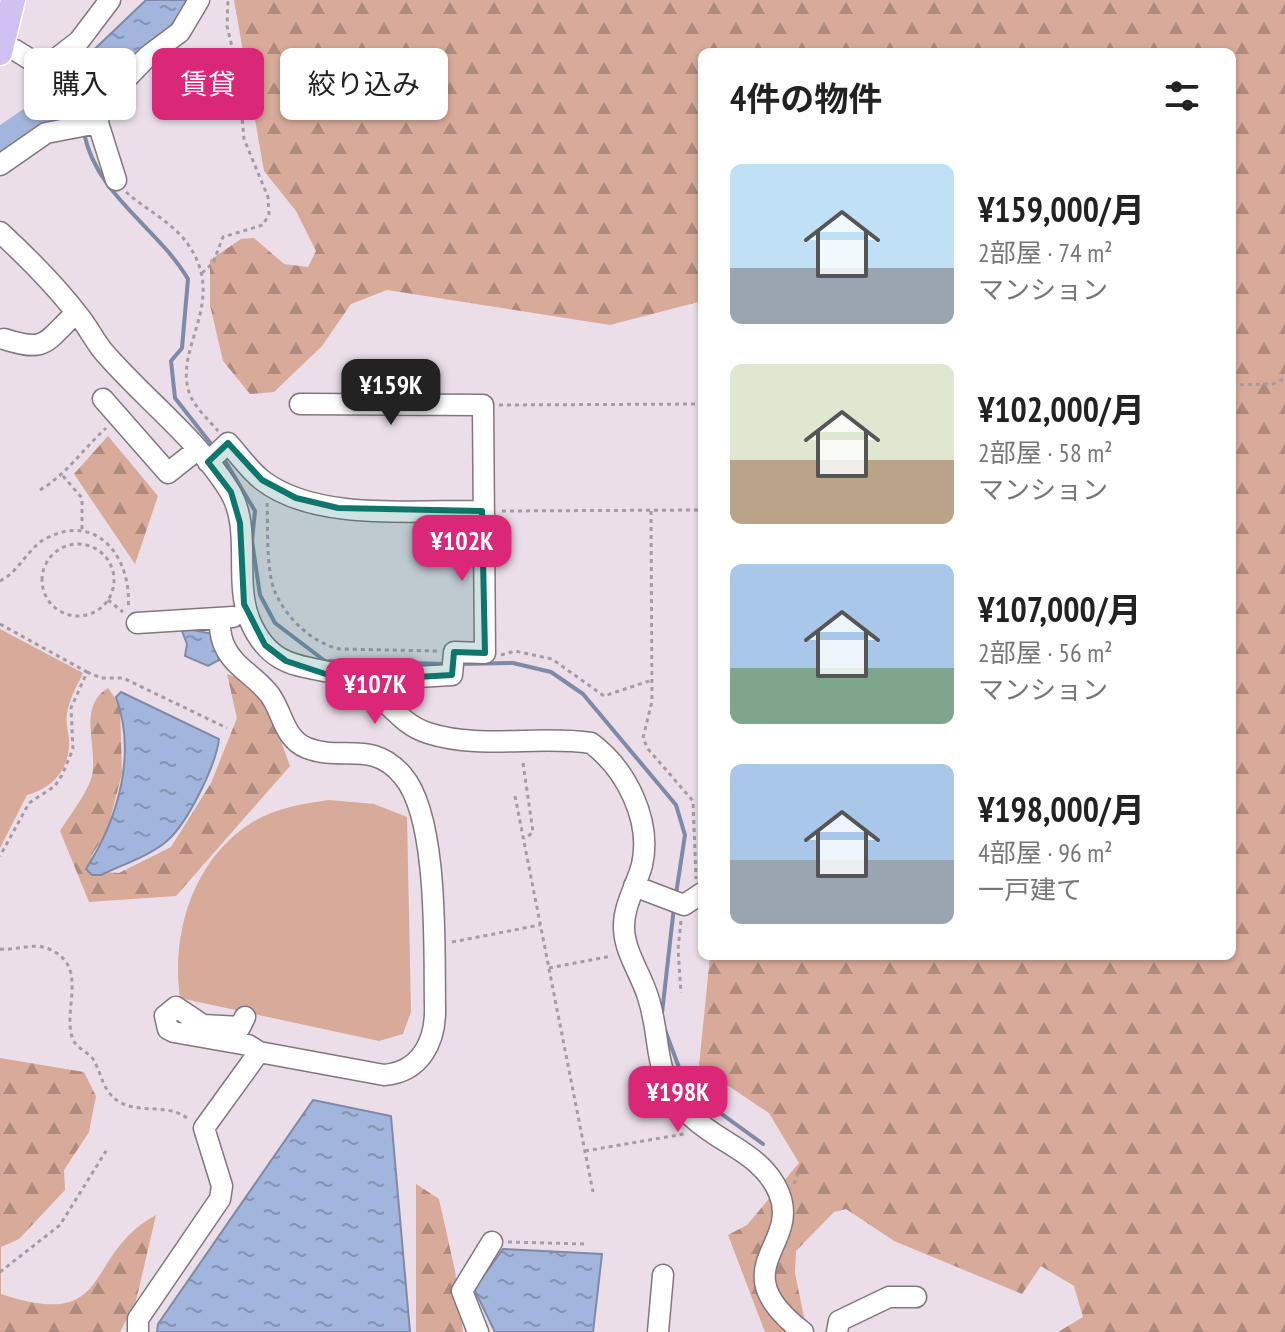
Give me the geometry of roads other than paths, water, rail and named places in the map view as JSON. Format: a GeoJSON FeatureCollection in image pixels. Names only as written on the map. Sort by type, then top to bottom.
{"type":"FeatureCollection","features":[{"type":"Feature","properties":{"kind":"main road"},"geometry":{"type":"LineString","coordinates":[[1,49],[13,0]]}},
{"type":"Feature","properties":{"kind":"street"},"geometry":{"type":"LineString","coordinates":[[1,49],[15,50],[44,68],[79,41],[110,0]]}},
{"type":"Feature","properties":{"kind":"street"},"geometry":{"type":"LineString","coordinates":[[116,180],[98,123],[101,102],[148,56],[180,32],[199,0]]}},
{"type":"Feature","properties":{"kind":"street"},"geometry":{"type":"LineString","coordinates":[[0,165],[46,133],[98,123]]}},
{"type":"Feature","properties":{"kind":"street"},"geometry":{"type":"LineString","coordinates":[[1,235],[76,313],[102,349],[202,456],[231,492],[237,509],[240,581],[249,616],[265,645],[286,661],[306,670],[355,680],[407,724],[429,734],[507,743],[574,740],[591,743],[605,754],[630,787],[644,844],[624,914],[630,952],[649,1000],[657,1062],[690,1116],[753,1158],[780,1195],[784,1211],[766,1266],[766,1287],[777,1312],[803,1332]]}},
{"type":"Feature","properties":{"kind":"street"},"geometry":{"type":"LineString","coordinates":[[4,339],[31,348],[41,346],[76,313]]}},
{"type":"Feature","properties":{"kind":"street"},"geometry":{"type":"LineString","coordinates":[[103,399],[168,473],[228,443],[262,480],[296,498],[338,508],[482,511]]}},
{"type":"Feature","properties":{"kind":"street"},"geometry":{"type":"LineString","coordinates":[[300,404],[483,405],[485,653],[454,652],[452,675],[381,679],[368,688]]}},
{"type":"Feature","properties":{"kind":"street"},"geometry":{"type":"LineString","coordinates":[[137,623],[249,616]]}},
{"type":"Feature","properties":{"kind":"street"},"geometry":{"type":"LineString","coordinates":[[219,618],[223,645],[236,663],[270,694],[294,739],[315,751],[375,755],[403,776],[417,804],[431,872],[436,1018],[431,1043],[422,1057],[397,1074],[384,1075],[259,1052],[248,1045],[174,1032],[168,1029],[165,1016],[176,1007],[203,1025],[240,1027],[245,1017]]}},
{"type":"Feature","properties":{"kind":"street"},"geometry":{"type":"LineString","coordinates":[[634,886],[662,898],[694,899]]}},
{"type":"Feature","properties":{"kind":"street"},"geometry":{"type":"LineString","coordinates":[[138,1332],[138,1319],[220,1199],[222,1186],[204,1131],[259,1052]]}},
{"type":"Feature","properties":{"kind":"street"},"geometry":{"type":"LineString","coordinates":[[478,1332],[462,1291],[492,1242]]}},
{"type":"Feature","properties":{"kind":"street"},"geometry":{"type":"LineString","coordinates":[[658,1332],[663,1275]]}},
{"type":"Feature","properties":{"kind":"street"},"geometry":{"type":"LineString","coordinates":[[837,1332],[839,1321],[889,1297],[916,1297]]}},
{"type":"Feature","properties":{"kind":"water"},"geometry":{"type":"Polygon","coordinates":[[[146,0],[190,0],[136,64],[136,48],[96,48],[146,0]]]}},
{"type":"Feature","properties":{"kind":"water"},"geometry":{"type":"Polygon","coordinates":[[[188,629],[213,634],[219,660],[208,666],[185,656],[187,644],[182,631],[188,629]]]}},
{"type":"Feature","properties":{"kind":"water"},"geometry":{"type":"Polygon","coordinates":[[[121,692],[219,739],[213,763],[200,792],[176,832],[154,850],[101,875],[92,875],[86,869],[107,829],[121,786],[125,741],[116,697],[121,692]]]}},
{"type":"Feature","properties":{"kind":"water"},"geometry":{"type":"Polygon","coordinates":[[[313,1100],[391,1116],[410,1332],[157,1332],[158,1324],[313,1100]]]}},
{"type":"Feature","properties":{"kind":"water"},"geometry":{"type":"Polygon","coordinates":[[[503,1249],[602,1254],[593,1332],[495,1332],[474,1289],[503,1249]]]}},
{"type":"Feature","properties":{"kind":"waterway"},"geometry":{"type":"LineString","coordinates":[[0,141],[31,120]]}},
{"type":"Feature","properties":{"kind":"waterway"},"geometry":{"type":"LineString","coordinates":[[84,133],[101,175],[188,279],[182,348],[171,361],[175,398],[215,449]]}},
{"type":"Feature","properties":{"kind":"waterway"},"geometry":{"type":"LineString","coordinates":[[224,459],[255,511],[252,541],[260,595],[275,623],[325,661],[447,664]]}},
{"type":"Feature","properties":{"kind":"waterway"},"geometry":{"type":"LineString","coordinates":[[460,664],[513,663],[551,672],[583,694],[676,805],[685,835],[676,894]]}},
{"type":"Feature","properties":{"kind":"waterway"},"geometry":{"type":"LineString","coordinates":[[662,1013],[674,907]]}},
{"type":"Feature","properties":{"kind":"waterway"},"geometry":{"type":"LineString","coordinates":[[665,1030],[687,1089],[763,1144]]}}]}
